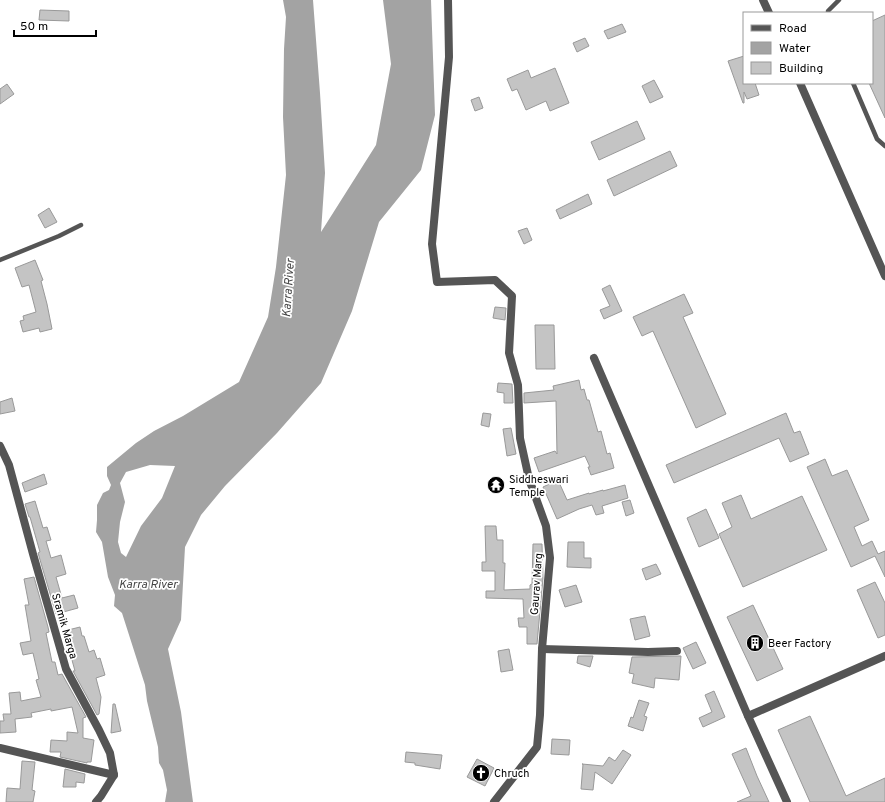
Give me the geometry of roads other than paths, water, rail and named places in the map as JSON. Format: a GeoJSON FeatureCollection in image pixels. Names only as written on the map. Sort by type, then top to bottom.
{"type":"FeatureCollection","features":[{"type":"Feature","properties":{"kind":"street","name":"Gaurav Marg"},"geometry":{"type":"LineString","coordinates":[[448,0],[449,57],[432,244],[438,282],[495,280],[512,296],[509,353],[518,385],[520,438],[529,479],[546,526],[550,558],[542,649],[538,747],[494,802]]}},
{"type":"Feature","properties":{"kind":"street"},"geometry":{"type":"LineString","coordinates":[[763,0],[769,12]]}},
{"type":"Feature","properties":{"kind":"street"},"geometry":{"type":"LineString","coordinates":[[800,84],[885,276]]}},
{"type":"Feature","properties":{"kind":"street"},"geometry":{"type":"LineString","coordinates":[[594,358],[786,802]]}},
{"type":"Feature","properties":{"kind":"street","name":"Sramik Marga"},"geometry":{"type":"LineString","coordinates":[[0,446],[9,465],[66,669],[110,753],[114,775]]}},
{"type":"Feature","properties":{"kind":"street"},"geometry":{"type":"LineString","coordinates":[[542,649],[648,652],[677,651]]}},
{"type":"Feature","properties":{"kind":"street"},"geometry":{"type":"LineString","coordinates":[[748,716],[885,656]]}},
{"type":"Feature","properties":{"kind":"street"},"geometry":{"type":"LineString","coordinates":[[0,748],[114,775],[96,802]]}},
{"type":"Feature","properties":{"kind":"lane"},"geometry":{"type":"LineString","coordinates":[[828,12],[839,0]]}},
{"type":"Feature","properties":{"kind":"lane"},"geometry":{"type":"LineString","coordinates":[[853,84],[877,139],[885,146]]}},
{"type":"Feature","properties":{"kind":"lane"},"geometry":{"type":"LineString","coordinates":[[0,260],[60,236],[81,225]]}},
{"type":"Feature","properties":{"kind":"water","name":"Karra River"},"geometry":{"type":"Polygon","coordinates":[[[283,0],[313,0],[325,173],[321,232],[376,145],[391,64],[383,0],[431,0],[435,115],[421,170],[379,222],[352,311],[321,383],[277,433],[225,486],[201,515],[185,547],[181,620],[168,649],[181,712],[193,802],[165,802],[167,790],[163,770],[159,763],[158,747],[147,701],[145,685],[122,613],[114,606],[115,595],[108,577],[102,542],[96,532],[97,505],[103,493],[109,490],[111,485],[107,476],[107,467],[136,443],[154,431],[183,416],[239,382],[268,317],[276,267],[286,175],[283,117],[286,17],[283,0]],[[150,465],[126,472],[120,483],[125,502],[120,522],[118,542],[121,553],[126,557],[141,526],[162,498],[175,466],[150,465]]]}},
{"type":"Feature","properties":{"kind":"place","name":"Siddheswari Temple"},"geometry":{"type":"Point","coordinates":[496,485]}},
{"type":"Feature","properties":{"kind":"place","name":"Beer Factory"},"geometry":{"type":"Point","coordinates":[755,643]}},
{"type":"Feature","properties":{"kind":"place","name":"Chruch"},"geometry":{"type":"Point","coordinates":[481,773]}}]}
